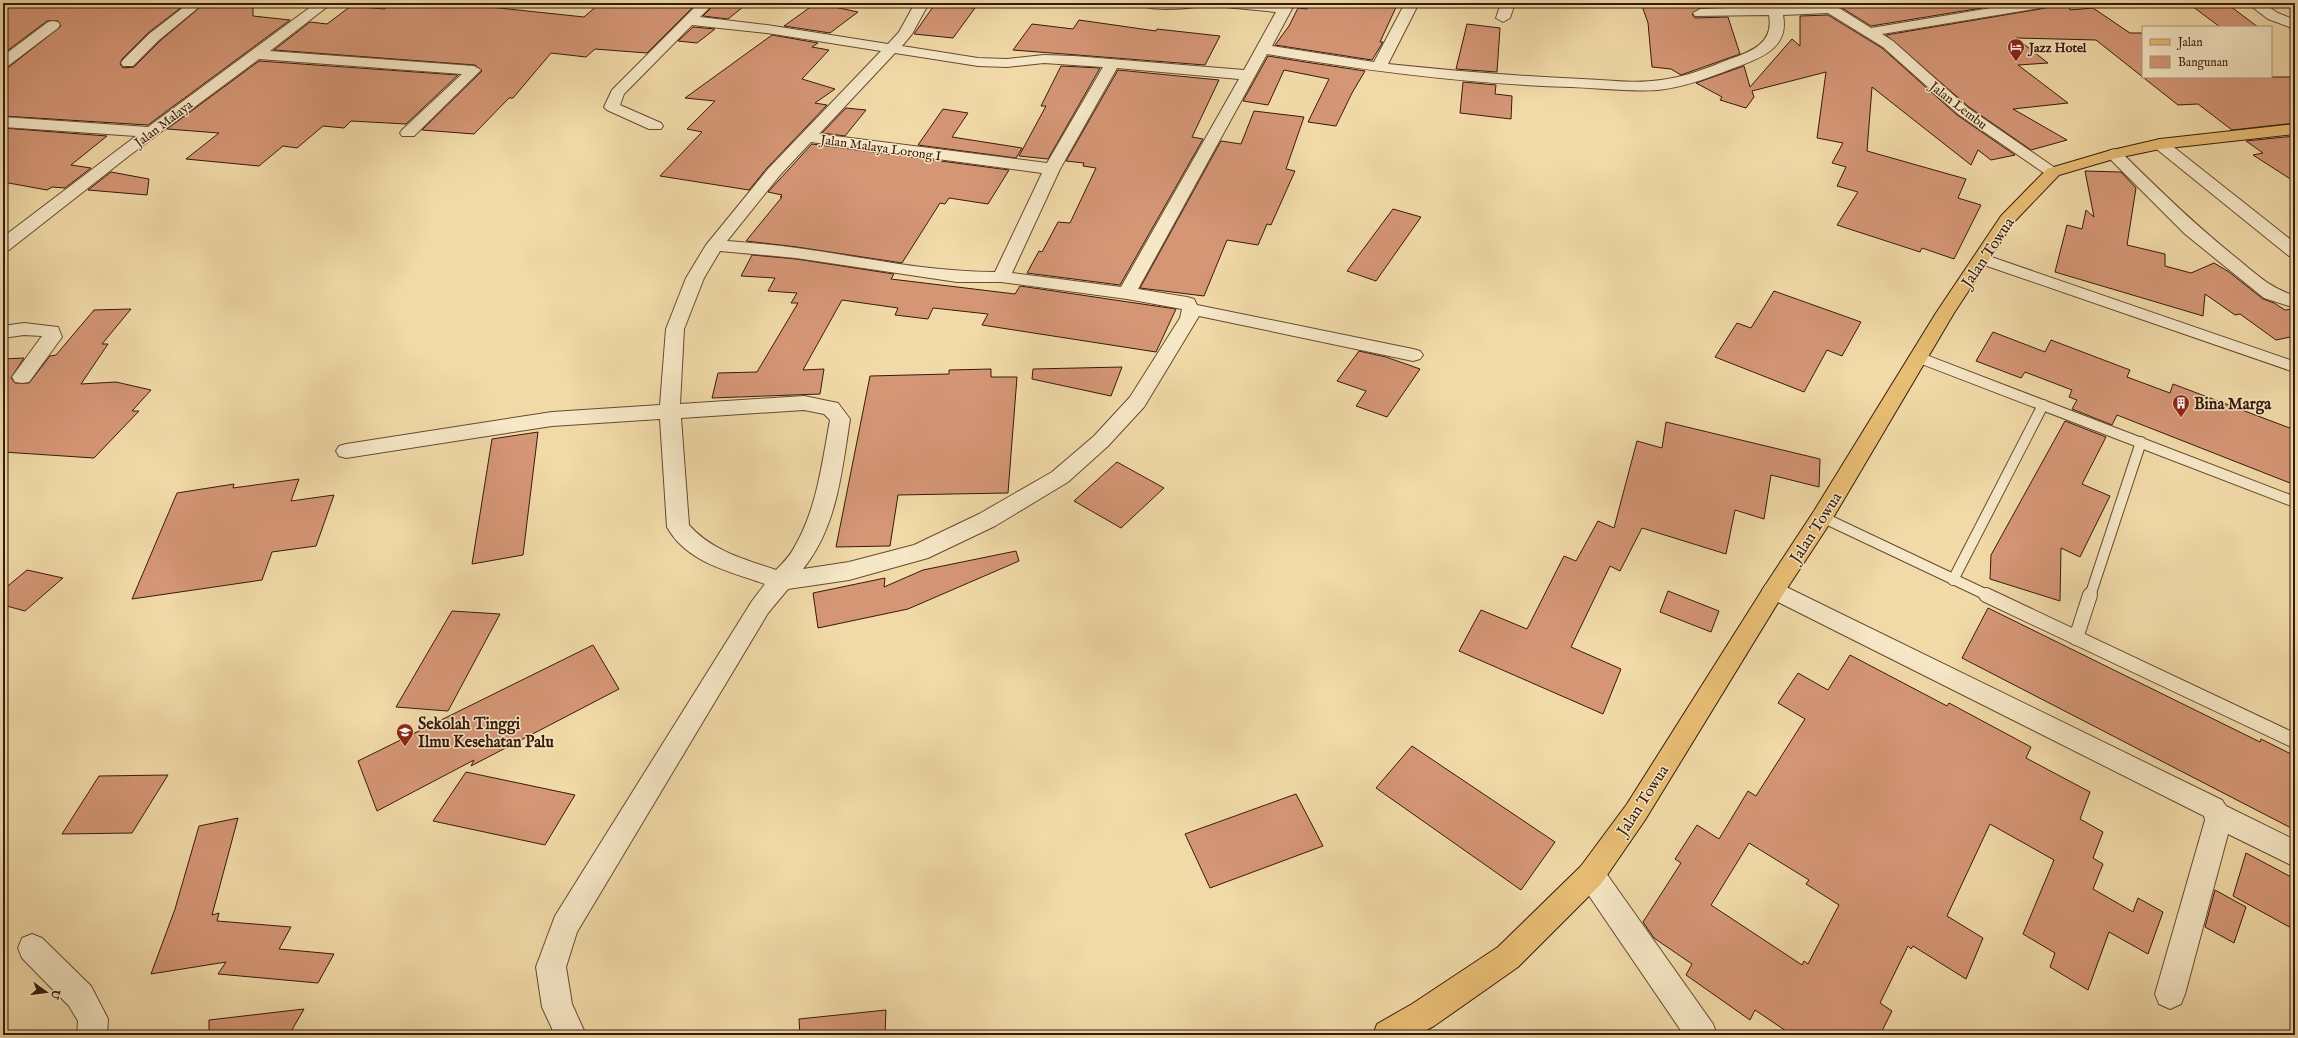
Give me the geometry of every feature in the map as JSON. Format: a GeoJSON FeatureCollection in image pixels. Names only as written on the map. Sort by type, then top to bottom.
{"type":"FeatureCollection","features":[{"type":"Feature","properties":{"kind":"main road","name":"Jalan Towua"},"geometry":{"type":"LineString","coordinates":[[1388,1035],[1423,1015],[1508,957],[1591,875],[1636,812],[1774,590],[1822,517],[1920,358],[1945,313],[2007,220],[2053,172],[2114,154],[2160,144],[2295,129]]}},
{"type":"Feature","properties":{"kind":"street"},"geometry":{"type":"LineString","coordinates":[[128,63],[154,37],[197,3]]}},
{"type":"Feature","properties":{"kind":"street","name":"Jalan Malaya"},"geometry":{"type":"LineString","coordinates":[[3,246],[152,132],[325,3]]}},
{"type":"Feature","properties":{"kind":"street"},"geometry":{"type":"LineString","coordinates":[[656,126],[612,107],[612,104],[617,93],[689,20],[708,3]]}},
{"type":"Feature","properties":{"kind":"street","name":"Jalan Malaya Lorong I"},"geometry":{"type":"LineString","coordinates":[[807,137],[905,34],[922,3]]}},
{"type":"Feature","properties":{"kind":"street"},"geometry":{"type":"LineString","coordinates":[[1145,3],[1180,5],[1194,3]]}},
{"type":"Feature","properties":{"kind":"street"},"geometry":{"type":"LineString","coordinates":[[1126,293],[1198,168],[1287,6],[1225,3]]}},
{"type":"Feature","properties":{"kind":"street"},"geometry":{"type":"LineString","coordinates":[[1379,67],[1412,3]]}},
{"type":"Feature","properties":{"kind":"street"},"geometry":{"type":"LineString","coordinates":[[1503,18],[1508,3]]}},
{"type":"Feature","properties":{"kind":"street"},"geometry":{"type":"LineString","coordinates":[[1871,32],[2046,3]]}},
{"type":"Feature","properties":{"kind":"street"},"geometry":{"type":"LineString","coordinates":[[2254,3],[2273,16],[2295,25]]}},
{"type":"Feature","properties":{"kind":"street"},"geometry":{"type":"LineString","coordinates":[[1700,13],[1775,11],[1826,6]]}},
{"type":"Feature","properties":{"kind":"street","name":"Jalan Lembu"},"geometry":{"type":"LineString","coordinates":[[1826,6],[1871,32],[1888,44],[1962,111],[2053,172]]}},
{"type":"Feature","properties":{"kind":"street"},"geometry":{"type":"LineString","coordinates":[[1263,48],[1379,67],[1545,83],[1638,86],[1659,85],[1698,76],[1765,50],[1777,32],[1778,20],[1775,11]]}},
{"type":"Feature","properties":{"kind":"street"},"geometry":{"type":"LineString","coordinates":[[689,20],[767,29],[978,62],[1006,63],[1051,59],[1248,75]]}},
{"type":"Feature","properties":{"kind":"street"},"geometry":{"type":"LineString","coordinates":[[3,63],[53,25]]}},
{"type":"Feature","properties":{"kind":"street"},"geometry":{"type":"LineString","coordinates":[[256,54],[474,70],[408,133]]}},
{"type":"Feature","properties":{"kind":"street"},"geometry":{"type":"LineString","coordinates":[[1001,277],[1052,169],[1113,63]]}},
{"type":"Feature","properties":{"kind":"street"},"geometry":{"type":"LineString","coordinates":[[3,122],[152,132]]}},
{"type":"Feature","properties":{"kind":"street"},"geometry":{"type":"LineString","coordinates":[[807,137],[774,172],[715,245],[695,278],[683,305],[675,329],[670,411],[678,527],[692,543],[710,555],[781,581],[849,571],[920,552],[987,520],[1060,476],[1100,441],[1137,402],[1189,318],[1191,309]]}},
{"type":"Feature","properties":{"kind":"street","name":"Jalan Malaya Lorong I"},"geometry":{"type":"LineString","coordinates":[[807,137],[1052,169]]}},
{"type":"Feature","properties":{"kind":"street"},"geometry":{"type":"LineString","coordinates":[[2160,144],[2242,208],[2295,252]]}},
{"type":"Feature","properties":{"kind":"street"},"geometry":{"type":"LineString","coordinates":[[2114,154],[2190,230],[2270,294],[2295,302]]}},
{"type":"Feature","properties":{"kind":"street"},"geometry":{"type":"LineString","coordinates":[[715,245],[796,253],[936,274],[1001,277],[1126,293],[1187,303],[1191,309],[1413,355]]}},
{"type":"Feature","properties":{"kind":"street"},"geometry":{"type":"LineString","coordinates":[[3,332],[24,328],[51,331],[52,337],[22,377]]}},
{"type":"Feature","properties":{"kind":"street"},"geometry":{"type":"LineString","coordinates":[[346,451],[552,419],[614,414],[804,403],[831,408],[840,419],[828,486],[817,524],[804,552],[760,607],[564,926],[551,967],[557,1006],[571,1035]]}},
{"type":"Feature","properties":{"kind":"street"},"geometry":{"type":"LineString","coordinates":[[1774,590],[2213,808],[2218,815],[2295,854]]}},
{"type":"Feature","properties":{"kind":"street"},"geometry":{"type":"LineString","coordinates":[[2170,994],[2218,815]]}},
{"type":"Feature","properties":{"kind":"street"},"geometry":{"type":"LineString","coordinates":[[1591,875],[1702,1035]]}},
{"type":"Feature","properties":{"kind":"street"},"geometry":{"type":"LineString","coordinates":[[32,948],[80,996],[93,1018],[92,1035]]}},
{"type":"Feature","properties":{"kind":"lane"},"geometry":{"type":"LineString","coordinates":[[1982,259],[2295,367]]}},
{"type":"Feature","properties":{"kind":"lane"},"geometry":{"type":"LineString","coordinates":[[1920,358],[2295,502]]}},
{"type":"Feature","properties":{"kind":"lane"},"geometry":{"type":"LineString","coordinates":[[1953,580],[2043,405]]}},
{"type":"Feature","properties":{"kind":"lane"},"geometry":{"type":"LineString","coordinates":[[2076,638],[2141,442]]}},
{"type":"Feature","properties":{"kind":"lane"},"geometry":{"type":"LineString","coordinates":[[1822,517],[2295,741]]}},
{"type":"Feature","properties":{"kind":"building"},"geometry":{"type":"Polygon","coordinates":[[[3,3],[187,3],[148,33],[122,59],[120,64],[123,68],[134,67],[160,41],[205,3],[253,3],[253,16],[290,20],[148,125],[3,116],[3,68],[9,67],[61,26],[58,21],[47,21],[3,54],[3,3]]]}},
{"type":"Feature","properties":{"kind":"building"},"geometry":{"type":"Polygon","coordinates":[[[385,3],[484,3],[480,6],[584,17],[600,3],[644,7],[648,3],[697,3],[647,53],[595,49],[586,57],[551,53],[513,98],[509,98],[474,134],[422,130],[482,71],[475,65],[274,50],[310,22],[327,24],[351,6],[385,9],[385,3]]]}},
{"type":"Feature","properties":{"kind":"building"},"geometry":{"type":"Polygon","coordinates":[[[716,3],[748,3],[728,19],[703,16],[716,3]]]}},
{"type":"Feature","properties":{"kind":"building"},"geometry":{"type":"Polygon","coordinates":[[[816,3],[858,12],[830,33],[784,26],[816,3]]]}},
{"type":"Feature","properties":{"kind":"building"},"geometry":{"type":"Polygon","coordinates":[[[1308,3],[1398,3],[1380,42],[1383,42],[1372,60],[1275,45],[1289,26],[1298,8],[1307,9],[1308,3]]]}},
{"type":"Feature","properties":{"kind":"building"},"geometry":{"type":"Polygon","coordinates":[[[1641,3],[1723,3],[1725,7],[1700,8],[1692,14],[1695,18],[1728,17],[1740,54],[1681,75],[1671,69],[1652,67],[1648,23],[1641,3]]]}},
{"type":"Feature","properties":{"kind":"building"},"geometry":{"type":"Polygon","coordinates":[[[1834,3],[2012,3],[1871,26],[1834,3]]]}},
{"type":"Feature","properties":{"kind":"building"},"geometry":{"type":"Polygon","coordinates":[[[2054,3],[2070,3],[2070,10],[2093,8],[2130,33],[2142,33],[2142,76],[2096,40],[2016,38],[2048,63],[2018,65],[2068,103],[2013,109],[2067,140],[2031,150],[1969,107],[1886,35],[2046,8],[2054,3]]]}},
{"type":"Feature","properties":{"kind":"building"},"geometry":{"type":"Polygon","coordinates":[[[2188,3],[2226,3],[2257,26],[2219,26],[2188,3]]]}},
{"type":"Feature","properties":{"kind":"building"},"geometry":{"type":"Polygon","coordinates":[[[935,4],[975,8],[953,38],[914,34],[935,4]]]}},
{"type":"Feature","properties":{"kind":"building"},"geometry":{"type":"Polygon","coordinates":[[[1828,15],[1882,48],[1957,115],[2015,155],[1991,160],[1978,150],[1971,165],[1872,87],[1867,151],[1966,179],[1958,198],[1981,205],[1954,259],[1922,248],[1920,252],[1837,225],[1858,192],[1837,186],[1846,167],[1832,163],[1843,143],[1817,138],[1826,72],[1752,91],[1754,97],[1746,108],[1720,100],[1722,97],[1696,83],[1744,66],[1750,87],[1792,39],[1800,46],[1800,16],[1828,15]]]}},
{"type":"Feature","properties":{"kind":"building"},"geometry":{"type":"Polygon","coordinates":[[[1079,20],[1156,31],[1157,29],[1220,36],[1205,65],[1013,50],[1032,24],[1073,29],[1079,20]]]}},
{"type":"Feature","properties":{"kind":"building"},"geometry":{"type":"Polygon","coordinates":[[[1467,24],[1500,28],[1497,72],[1456,69],[1467,24]]]}},
{"type":"Feature","properties":{"kind":"building"},"geometry":{"type":"Polygon","coordinates":[[[693,27],[715,29],[697,43],[678,41],[693,27]]]}},
{"type":"Feature","properties":{"kind":"building"},"geometry":{"type":"Polygon","coordinates":[[[772,35],[818,43],[812,47],[829,50],[802,79],[835,89],[815,103],[827,105],[767,168],[749,190],[660,176],[702,132],[687,129],[715,101],[685,98],[772,35]]]}},
{"type":"Feature","properties":{"kind":"building"},"geometry":{"type":"Polygon","coordinates":[[[1268,56],[1365,71],[1352,93],[1336,126],[1308,122],[1329,79],[1284,70],[1268,105],[1243,101],[1268,56]]]}},
{"type":"Feature","properties":{"kind":"building"},"geometry":{"type":"Polygon","coordinates":[[[259,61],[458,75],[406,124],[351,121],[344,128],[323,126],[297,148],[283,146],[259,166],[186,159],[219,133],[167,129],[259,61]]]}},
{"type":"Feature","properties":{"kind":"building"},"geometry":{"type":"Polygon","coordinates":[[[1061,66],[1100,68],[1048,159],[1019,156],[1046,106],[1041,106],[1061,66]]]}},
{"type":"Feature","properties":{"kind":"building"},"geometry":{"type":"Polygon","coordinates":[[[1118,70],[1219,80],[1192,137],[1203,139],[1120,285],[1027,273],[1039,251],[1042,252],[1058,222],[1070,223],[1096,168],[1083,166],[1084,163],[1066,161],[1118,70]]]}},
{"type":"Feature","properties":{"kind":"building"},"geometry":{"type":"Polygon","coordinates":[[[2295,77],[2295,123],[2232,130],[2198,104],[2178,105],[2144,78],[2295,77]]]}},
{"type":"Feature","properties":{"kind":"building"},"geometry":{"type":"Polygon","coordinates":[[[1463,82],[1496,85],[1495,94],[1512,96],[1511,119],[1460,113],[1463,82]]]}},
{"type":"Feature","properties":{"kind":"building"},"geometry":{"type":"Polygon","coordinates":[[[846,108],[866,110],[845,136],[822,133],[846,108]]]}},
{"type":"Feature","properties":{"kind":"building"},"geometry":{"type":"Polygon","coordinates":[[[943,109],[968,113],[952,137],[1022,148],[1016,158],[918,145],[943,109]]]}},
{"type":"Feature","properties":{"kind":"building"},"geometry":{"type":"Polygon","coordinates":[[[1254,111],[1304,117],[1286,169],[1295,171],[1271,225],[1267,224],[1258,245],[1227,240],[1204,296],[1140,288],[1221,141],[1241,144],[1254,111]]]}},
{"type":"Feature","properties":{"kind":"building"},"geometry":{"type":"Polygon","coordinates":[[[3,128],[107,136],[71,165],[91,168],[65,188],[52,187],[47,190],[3,182],[3,128]]]}},
{"type":"Feature","properties":{"kind":"building"},"geometry":{"type":"Polygon","coordinates":[[[2295,136],[2295,182],[2253,155],[2263,153],[2246,141],[2295,136]]]}},
{"type":"Feature","properties":{"kind":"building"},"geometry":{"type":"Polygon","coordinates":[[[812,144],[1009,170],[988,204],[949,198],[945,204],[940,203],[902,263],[746,241],[782,197],[780,197],[782,195],[768,192],[812,144]]]}},
{"type":"Feature","properties":{"kind":"building"},"geometry":{"type":"Polygon","coordinates":[[[2085,171],[2121,172],[2136,188],[2127,245],[2165,254],[2165,266],[2191,273],[2214,263],[2229,272],[2263,299],[2274,303],[2285,310],[2295,309],[2295,336],[2276,340],[2240,314],[2235,315],[2205,294],[2203,316],[2055,272],[2067,225],[2082,229],[2086,210],[2094,217],[2085,171]]]}},
{"type":"Feature","properties":{"kind":"building"},"geometry":{"type":"Polygon","coordinates":[[[111,172],[149,179],[147,195],[88,190],[111,172]]]}},
{"type":"Feature","properties":{"kind":"building"},"geometry":{"type":"Polygon","coordinates":[[[1393,209],[1421,217],[1376,281],[1347,271],[1393,209]]]}},
{"type":"Feature","properties":{"kind":"building"},"geometry":{"type":"Polygon","coordinates":[[[752,255],[796,259],[894,274],[891,279],[1015,294],[1020,286],[1176,309],[1156,352],[982,325],[988,314],[933,308],[928,319],[895,315],[898,308],[842,300],[803,370],[824,369],[820,394],[712,398],[718,373],[757,372],[798,303],[791,303],[797,293],[768,291],[775,278],[741,276],[752,255]]]}},
{"type":"Feature","properties":{"kind":"building"},"geometry":{"type":"Polygon","coordinates":[[[1774,291],[1861,322],[1842,356],[1827,350],[1804,392],[1715,357],[1737,323],[1751,328],[1774,291]]]}},
{"type":"Feature","properties":{"kind":"building"},"geometry":{"type":"Polygon","coordinates":[[[131,309],[102,344],[108,344],[81,384],[116,382],[151,390],[132,411],[139,411],[94,458],[3,452],[3,359],[24,358],[11,378],[15,383],[29,383],[50,356],[56,355],[94,310],[131,309]]]}},
{"type":"Feature","properties":{"kind":"building","name":"Bina Marga"},"geometry":{"type":"Polygon","coordinates":[[[1993,332],[2045,352],[2051,340],[2130,370],[2127,377],[2170,393],[2173,384],[2295,430],[2295,485],[2117,415],[2112,425],[2072,409],[2077,400],[2069,397],[2072,390],[2025,372],[2021,378],[1976,361],[1993,332]]]}},
{"type":"Feature","properties":{"kind":"building"},"geometry":{"type":"Polygon","coordinates":[[[1359,351],[1386,357],[1420,369],[1387,417],[1356,406],[1366,391],[1337,381],[1359,351]]]}},
{"type":"Feature","properties":{"kind":"building"},"geometry":{"type":"Polygon","coordinates":[[[1122,367],[1111,396],[1032,379],[1033,369],[1122,367]]]}},
{"type":"Feature","properties":{"kind":"building"},"geometry":{"type":"Polygon","coordinates":[[[991,369],[991,377],[1017,377],[1008,493],[898,495],[890,546],[836,547],[870,376],[949,374],[949,370],[991,369]]]}},
{"type":"Feature","properties":{"kind":"building"},"geometry":{"type":"Polygon","coordinates":[[[2065,421],[2106,437],[2082,484],[2110,496],[2080,557],[2061,548],[2060,601],[1990,579],[1991,555],[2065,421]]]}},
{"type":"Feature","properties":{"kind":"building"},"geometry":{"type":"Polygon","coordinates":[[[1666,422],[1820,459],[1819,487],[1771,475],[1764,519],[1735,510],[1726,554],[1642,528],[1620,571],[1610,566],[1571,647],[1621,669],[1603,714],[1459,651],[1481,610],[1527,629],[1564,556],[1576,561],[1598,521],[1614,528],[1637,441],[1662,448],[1666,422]]]}},
{"type":"Feature","properties":{"kind":"building"},"geometry":{"type":"Polygon","coordinates":[[[538,432],[523,555],[472,564],[492,439],[538,432]]]}},
{"type":"Feature","properties":{"kind":"building"},"geometry":{"type":"Polygon","coordinates":[[[1117,462],[1164,488],[1121,528],[1074,501],[1117,462]]]}},
{"type":"Feature","properties":{"kind":"building"},"geometry":{"type":"Polygon","coordinates":[[[299,479],[291,501],[334,495],[316,546],[272,552],[262,580],[132,599],[177,493],[234,484],[233,488],[299,479]]]}},
{"type":"Feature","properties":{"kind":"building"},"geometry":{"type":"Polygon","coordinates":[[[1016,551],[1019,561],[908,609],[818,628],[813,593],[885,578],[884,587],[923,570],[1016,551]]]}},
{"type":"Feature","properties":{"kind":"building"},"geometry":{"type":"Polygon","coordinates":[[[27,570],[63,578],[25,611],[3,605],[3,590],[27,570]]]}},
{"type":"Feature","properties":{"kind":"building"},"geometry":{"type":"Polygon","coordinates":[[[1668,591],[1719,611],[1711,632],[1660,612],[1668,591]]]}},
{"type":"Feature","properties":{"kind":"building"},"geometry":{"type":"Polygon","coordinates":[[[1988,608],[2260,742],[2261,739],[2295,756],[2295,830],[1962,658],[1988,608]]]}},
{"type":"Feature","properties":{"kind":"building"},"geometry":{"type":"Polygon","coordinates":[[[452,611],[500,614],[448,711],[396,707],[452,611]]]}},
{"type":"Feature","properties":{"kind":"building"},"geometry":{"type":"Polygon","coordinates":[[[593,645],[619,689],[471,766],[474,760],[377,811],[358,761],[593,645]]]}},
{"type":"Feature","properties":{"kind":"building"},"geometry":{"type":"Polygon","coordinates":[[[1850,655],[1947,706],[1949,703],[2031,747],[2026,758],[2090,792],[2080,819],[2103,832],[2093,858],[2103,864],[2093,889],[2133,912],[2138,898],[2163,912],[2148,954],[2109,932],[2088,990],[2050,967],[2055,953],[2023,934],[2054,860],[1990,824],[1947,916],[1983,938],[1966,979],[1913,946],[1911,949],[1908,946],[1880,1003],[1892,1011],[1880,1035],[1792,1035],[1755,1010],[1750,1020],[1686,975],[1692,964],[1654,938],[1643,922],[1681,863],[1675,859],[1697,825],[1719,839],[1748,791],[1756,796],[1805,719],[1778,703],[1798,673],[1828,690],[1850,655]],[[1749,843],[1711,905],[1802,965],[1804,961],[1808,964],[1839,905],[1806,884],[1809,880],[1749,843]]]}},
{"type":"Feature","properties":{"kind":"building"},"geometry":{"type":"Polygon","coordinates":[[[1412,746],[1555,842],[1521,890],[1376,788],[1412,746]]]}},
{"type":"Feature","properties":{"kind":"building"},"geometry":{"type":"Polygon","coordinates":[[[466,772],[575,795],[545,845],[433,821],[466,772]]]}},
{"type":"Feature","properties":{"kind":"building"},"geometry":{"type":"Polygon","coordinates":[[[168,775],[132,833],[62,834],[99,776],[168,775]]]}},
{"type":"Feature","properties":{"kind":"building"},"geometry":{"type":"Polygon","coordinates":[[[1296,794],[1323,846],[1210,888],[1185,834],[1296,794]]]}},
{"type":"Feature","properties":{"kind":"building"},"geometry":{"type":"Polygon","coordinates":[[[238,818],[212,915],[219,913],[217,921],[291,927],[279,949],[334,954],[318,983],[218,974],[226,962],[151,974],[175,909],[199,826],[238,818]]]}},
{"type":"Feature","properties":{"kind":"building"},"geometry":{"type":"Polygon","coordinates":[[[2246,853],[2295,879],[2295,930],[2233,896],[2246,853]]]}},
{"type":"Feature","properties":{"kind":"building"},"geometry":{"type":"Polygon","coordinates":[[[2215,890],[2246,907],[2234,943],[2205,927],[2215,890]]]}},
{"type":"Feature","properties":{"kind":"building"},"geometry":{"type":"Polygon","coordinates":[[[304,1009],[289,1035],[209,1035],[209,1020],[304,1009]]]}},
{"type":"Feature","properties":{"kind":"building"},"geometry":{"type":"Polygon","coordinates":[[[886,1010],[885,1035],[800,1035],[799,1019],[886,1010]]]}},
{"type":"Feature","properties":{"kind":"place","name":"Jazz Hotel"},"geometry":{"type":"Point","coordinates":[2016,62]}},
{"type":"Feature","properties":{"kind":"place","name":"Bina Marga"},"geometry":{"type":"Point","coordinates":[2181,418]}},
{"type":"Feature","properties":{"kind":"place","name":"Sekolah Tinggi Ilmu Kesehatan Palu"},"geometry":{"type":"Point","coordinates":[405,747]}}]}
